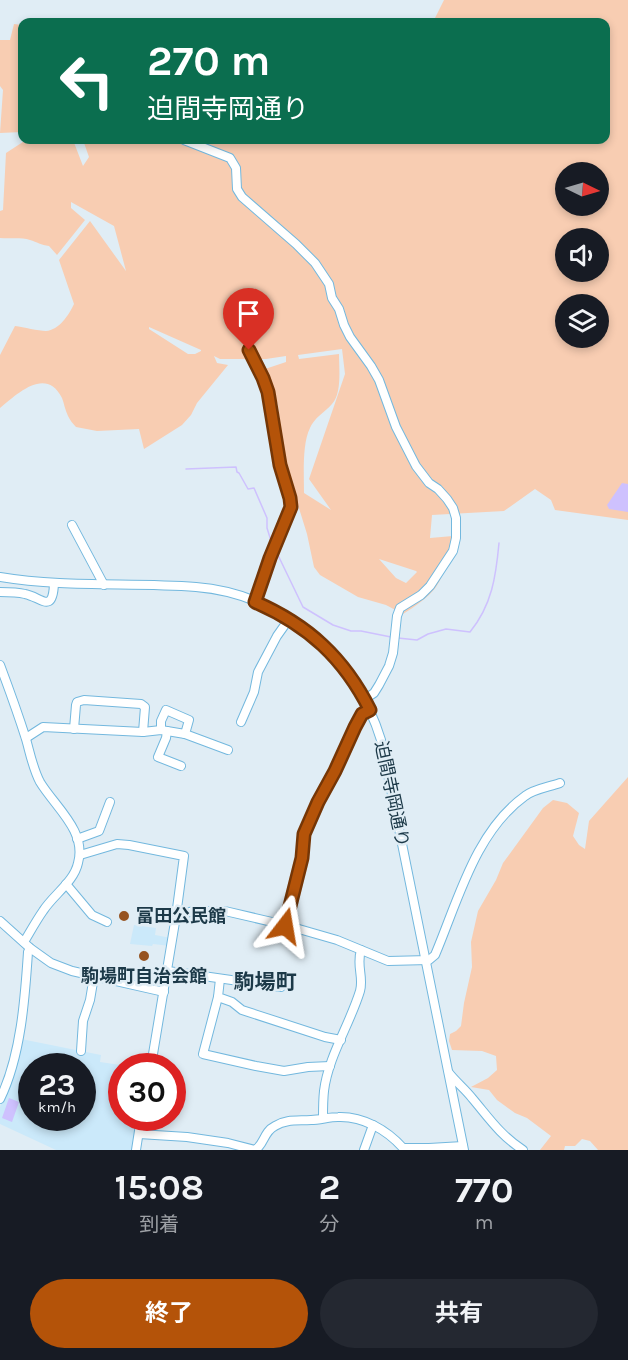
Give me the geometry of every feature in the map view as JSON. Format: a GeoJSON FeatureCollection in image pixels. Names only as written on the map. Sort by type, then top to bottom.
{"type":"FeatureCollection","features":[{"type":"Feature","properties":{"kind":"street"},"geometry":{"type":"LineString","coordinates":[[194,144],[230,158],[236,168],[237,189],[242,197],[296,244],[320,270],[329,284],[332,298],[339,309],[347,331],[379,380],[396,428],[416,466],[453,508],[457,527],[453,551],[430,586],[421,595],[400,608],[389,666],[374,693],[365,699]]}},
{"type":"Feature","properties":{"kind":"street"},"geometry":{"type":"LineString","coordinates":[[249,350],[268,392],[280,465],[291,507],[255,602]]}},
{"type":"Feature","properties":{"kind":"street"},"geometry":{"type":"LineString","coordinates":[[72,525],[105,585]]}},
{"type":"Feature","properties":{"kind":"street","name":"迫間寺岡通り"},"geometry":{"type":"LineString","coordinates":[[0,577],[54,583],[197,587],[235,595],[289,619],[312,635],[356,683],[376,723],[385,757],[464,1148]]}},
{"type":"Feature","properties":{"kind":"street"},"geometry":{"type":"LineString","coordinates":[[0,592],[26,594],[46,602],[53,594],[54,583]]}},
{"type":"Feature","properties":{"kind":"street"},"geometry":{"type":"LineString","coordinates":[[241,722],[254,692],[258,672],[289,619]]}},
{"type":"Feature","properties":{"kind":"street"},"geometry":{"type":"LineString","coordinates":[[0,665],[40,783],[67,817],[77,838],[80,855],[76,869],[44,909],[27,945],[26,981],[16,1051],[10,1076],[0,1099]]}},
{"type":"Feature","properties":{"kind":"street"},"geometry":{"type":"LineString","coordinates":[[74,729],[77,702],[84,700],[141,704],[144,707],[142,732]]}},
{"type":"Feature","properties":{"kind":"street"},"geometry":{"type":"LineString","coordinates":[[181,766],[158,757],[166,738],[161,722],[166,710],[189,720],[184,734]]}},
{"type":"Feature","properties":{"kind":"street"},"geometry":{"type":"LineString","coordinates":[[285,926],[302,858],[304,834],[355,727],[362,714],[370,710]]}},
{"type":"Feature","properties":{"kind":"street"},"geometry":{"type":"LineString","coordinates":[[26,738],[43,727],[164,731],[184,734],[228,750]]}},
{"type":"Feature","properties":{"kind":"street"},"geometry":{"type":"LineString","coordinates":[[176,916],[193,911],[225,911],[337,940],[388,961],[426,961],[435,955],[478,852],[501,819],[526,794],[560,783]]}},
{"type":"Feature","properties":{"kind":"street"},"geometry":{"type":"LineString","coordinates":[[77,838],[99,831],[110,802]]}},
{"type":"Feature","properties":{"kind":"street"},"geometry":{"type":"LineString","coordinates":[[80,855],[117,844],[184,856],[168,971],[153,1053]]}},
{"type":"Feature","properties":{"kind":"street"},"geometry":{"type":"LineString","coordinates":[[66,884],[92,915],[107,922]]}},
{"type":"Feature","properties":{"kind":"street"},"geometry":{"type":"LineString","coordinates":[[0,921],[51,963],[72,971],[164,992]]}},
{"type":"Feature","properties":{"kind":"street"},"geometry":{"type":"LineString","coordinates":[[323,1118],[324,1090],[330,1066],[361,986],[358,962],[361,950]]}},
{"type":"Feature","properties":{"kind":"street"},"geometry":{"type":"LineString","coordinates":[[168,971],[281,987]]}},
{"type":"Feature","properties":{"kind":"street"},"geometry":{"type":"LineString","coordinates":[[81,1051],[83,1021],[90,1000],[94,976]]}},
{"type":"Feature","properties":{"kind":"street"},"geometry":{"type":"LineString","coordinates":[[220,979],[218,997],[203,1054],[284,1071],[330,1066]]}},
{"type":"Feature","properties":{"kind":"street"},"geometry":{"type":"LineString","coordinates":[[218,997],[232,1002],[242,1010],[341,1040]]}},
{"type":"Feature","properties":{"kind":"street"},"geometry":{"type":"LineString","coordinates":[[448,1071],[505,1138],[523,1150]]}},
{"type":"Feature","properties":{"kind":"street"},"geometry":{"type":"LineString","coordinates":[[139,1134],[187,1137],[228,1143],[255,1150],[262,1143],[267,1132],[275,1125],[285,1121],[340,1117],[354,1118],[373,1125],[396,1140],[403,1148],[464,1148]]}},
{"type":"Feature","properties":{"kind":"street"},"geometry":{"type":"LineString","coordinates":[[364,1150],[373,1125]]}},
{"type":"Feature","properties":{"kind":"street"},"geometry":{"type":"LineString","coordinates":[[136,1150],[139,1131]]}},
{"type":"Feature","properties":{"kind":"shaded area"},"geometry":{"type":"Polygon","coordinates":[[[444,0],[628,0],[628,520],[555,510],[551,500],[535,489],[504,511],[432,515],[430,538],[453,536],[447,562],[433,591],[403,614],[386,605],[358,597],[320,575],[314,567],[307,534],[284,460],[278,405],[265,369],[286,362],[286,356],[266,359],[220,359],[214,356],[217,363],[228,365],[197,403],[191,415],[182,425],[144,449],[139,429],[97,431],[76,427],[68,416],[62,398],[48,384],[40,383],[23,390],[0,408],[0,355],[15,326],[43,331],[51,330],[59,325],[69,313],[74,304],[59,260],[90,221],[126,271],[114,226],[71,202],[71,208],[85,220],[57,255],[49,246],[30,240],[0,238],[0,211],[3,210],[6,153],[20,144],[75,144],[83,166],[89,157],[84,144],[610,144],[610,18],[435,18],[444,0]],[[149,327],[188,354],[195,354],[201,350],[149,327]],[[342,349],[298,355],[299,359],[339,354],[337,394],[332,404],[310,428],[304,460],[304,493],[331,510],[309,479],[345,374],[342,349]],[[379,559],[396,578],[406,583],[417,572],[416,571],[379,559]]]}},
{"type":"Feature","properties":{"kind":"shaded area"},"geometry":{"type":"Polygon","coordinates":[[[14,24],[18,24],[18,132],[0,133],[3,90],[0,86],[0,40],[10,40],[14,24]]]}},
{"type":"Feature","properties":{"kind":"shaded area"},"geometry":{"type":"Polygon","coordinates":[[[622,483],[628,484],[628,512],[609,509],[607,505],[622,483]]]}},
{"type":"Feature","properties":{"kind":"shaded area"},"geometry":{"type":"Polygon","coordinates":[[[628,777],[628,1150],[598,1150],[590,1141],[582,1139],[575,1146],[565,1146],[564,1150],[540,1150],[551,1136],[497,1100],[489,1090],[471,1087],[497,1070],[496,1056],[482,1051],[452,1050],[449,1041],[450,1034],[461,1026],[472,967],[471,942],[478,911],[503,863],[543,808],[553,800],[567,803],[579,813],[573,836],[585,849],[589,821],[628,777]]]}},
{"type":"Feature","properties":{"kind":"shaded area"},"geometry":{"type":"Polygon","coordinates":[[[134,925],[156,928],[155,935],[171,938],[170,946],[130,944],[134,925]]]}},
{"type":"Feature","properties":{"kind":"shaded area"},"geometry":{"type":"Polygon","coordinates":[[[21,1039],[91,1053],[18,1053],[18,1131],[96,1131],[96,1054],[101,1055],[100,1062],[108,1063],[108,1131],[137,1131],[134,1150],[56,1150],[0,1124],[0,1107],[21,1039]]]}},
{"type":"Feature","properties":{"kind":"shaded area"},"geometry":{"type":"Polygon","coordinates":[[[9,1098],[18,1102],[12,1122],[2,1118],[9,1098]]]}},
{"type":"Feature","properties":{"kind":"waterway"},"geometry":{"type":"LineString","coordinates":[[186,469],[236,467],[248,489],[254,488],[267,518],[267,528],[272,544]]}},
{"type":"Feature","properties":{"kind":"waterway"},"geometry":{"type":"LineString","coordinates":[[398,638],[417,640],[446,629],[470,632],[492,590],[499,543]]}},
{"type":"Feature","properties":{"kind":"waterway"},"geometry":{"type":"LineString","coordinates":[[276,551],[303,607],[333,625],[351,631],[391,637]]}},
{"type":"Feature","properties":{"kind":"place","name":"富田公民館"},"geometry":{"type":"Point","coordinates":[124,916]}},
{"type":"Feature","properties":{"kind":"place","name":"駒場町自治会館"},"geometry":{"type":"Point","coordinates":[144,956]}},
{"type":"Feature","properties":{"kind":"district","name":"駒場町"},"geometry":{"type":"Point","coordinates":[265,982]}},
{"type":"Feature","properties":{"kind":"route"},"geometry":{"type":"LineString","coordinates":[[249,350],[268,392],[280,465],[291,507],[255,602],[289,619],[324,646],[356,683],[370,710],[362,714],[355,727],[304,834],[302,858],[285,926]]}}]}
